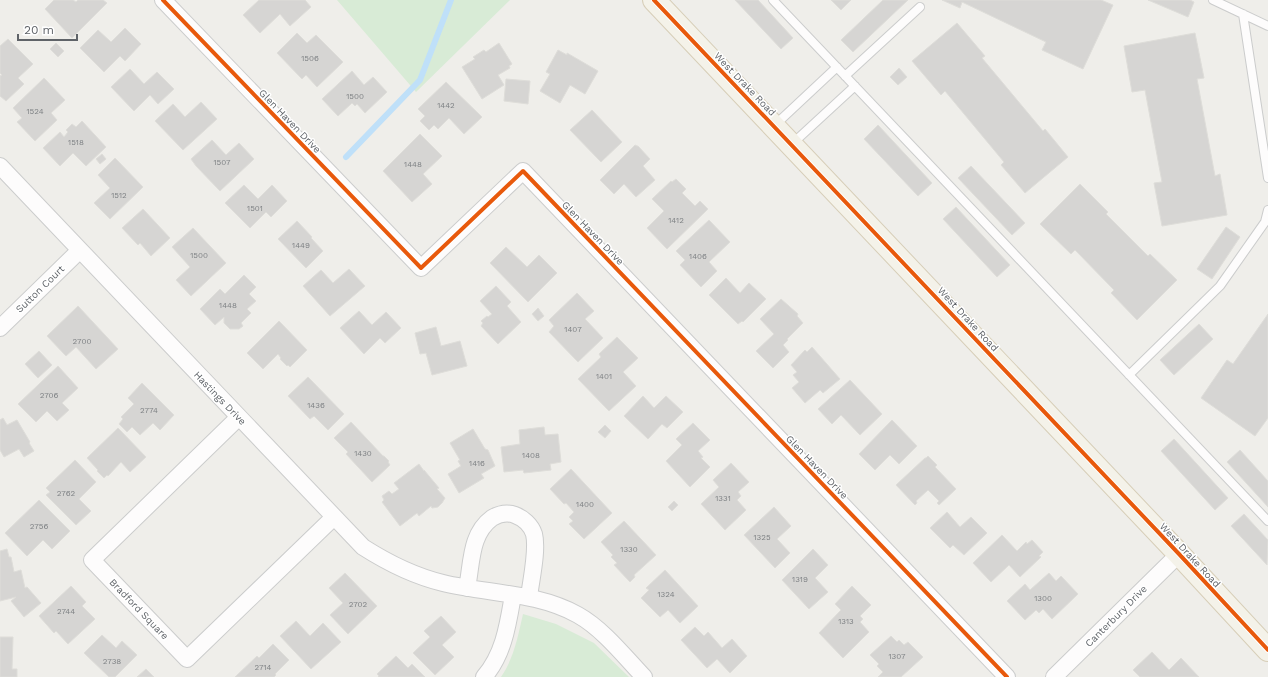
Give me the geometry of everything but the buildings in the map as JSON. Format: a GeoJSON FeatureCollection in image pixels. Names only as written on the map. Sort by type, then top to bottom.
{"type":"FeatureCollection","features":[{"type":"Feature","properties":{"kind":"main road","name":"West Drake Road"},"geometry":{"type":"LineString","coordinates":[[654,0],[1179,554],[1268,650]]}},
{"type":"Feature","properties":{"kind":"street","name":"Glen Haven Drive"},"geometry":{"type":"LineString","coordinates":[[163,0],[421,268],[523,171],[1007,677]]}},
{"type":"Feature","properties":{"kind":"street","name":"Hastings Drive"},"geometry":{"type":"LineString","coordinates":[[0,166],[363,548],[385,561],[415,575],[443,583],[521,596],[559,605],[579,615],[598,629],[644,677]]}},
{"type":"Feature","properties":{"kind":"street","name":"Sutton Court"},"geometry":{"type":"LineString","coordinates":[[0,328],[80,250]]}},
{"type":"Feature","properties":{"kind":"street","name":"Bradford Square"},"geometry":{"type":"LineString","coordinates":[[239,417],[92,560],[187,659],[334,517]]}},
{"type":"Feature","properties":{"kind":"street"},"geometry":{"type":"LineString","coordinates":[[468,588],[473,547],[478,534],[487,522],[498,514],[511,513],[522,518],[531,526],[534,534],[535,550],[521,596],[503,644],[494,663],[484,677]]}},
{"type":"Feature","properties":{"kind":"street","name":"Canterbury Drive"},"geometry":{"type":"LineString","coordinates":[[1054,677],[1179,554]]}},
{"type":"Feature","properties":{"kind":"lane"},"geometry":{"type":"LineString","coordinates":[[773,0],[1268,521]]}},
{"type":"Feature","properties":{"kind":"lane"},"geometry":{"type":"LineString","coordinates":[[1212,0],[1268,26]]}},
{"type":"Feature","properties":{"kind":"lane"},"geometry":{"type":"LineString","coordinates":[[845,76],[920,7]]}},
{"type":"Feature","properties":{"kind":"lane"},"geometry":{"type":"LineString","coordinates":[[1243,14],[1268,178]]}},
{"type":"Feature","properties":{"kind":"lane"},"geometry":{"type":"LineString","coordinates":[[774,126],[837,67]]}},
{"type":"Feature","properties":{"kind":"lane"},"geometry":{"type":"LineString","coordinates":[[792,145],[855,86]]}},
{"type":"Feature","properties":{"kind":"lane"},"geometry":{"type":"LineString","coordinates":[[1128,375],[1220,286],[1265,222],[1268,210]]}},
{"type":"Feature","properties":{"kind":"green space"},"geometry":{"type":"Polygon","coordinates":[[[337,0],[510,0],[416,92],[337,0]]]}},
{"type":"Feature","properties":{"kind":"green space"},"geometry":{"type":"Polygon","coordinates":[[[523,614],[556,624],[594,643],[629,677],[501,677],[512,655],[523,614]]]}},
{"type":"Feature","properties":{"kind":"waterway"},"geometry":{"type":"LineString","coordinates":[[346,157],[420,80],[451,0]]}},
{"type":"Feature","properties":{"kind":"cycle path"},"geometry":{"type":"LineString","coordinates":[[163,0],[421,268],[523,171],[1007,677]]}},
{"type":"Feature","properties":{"kind":"cycle path"},"geometry":{"type":"LineString","coordinates":[[654,0],[1179,554],[1268,650]]}}]}
